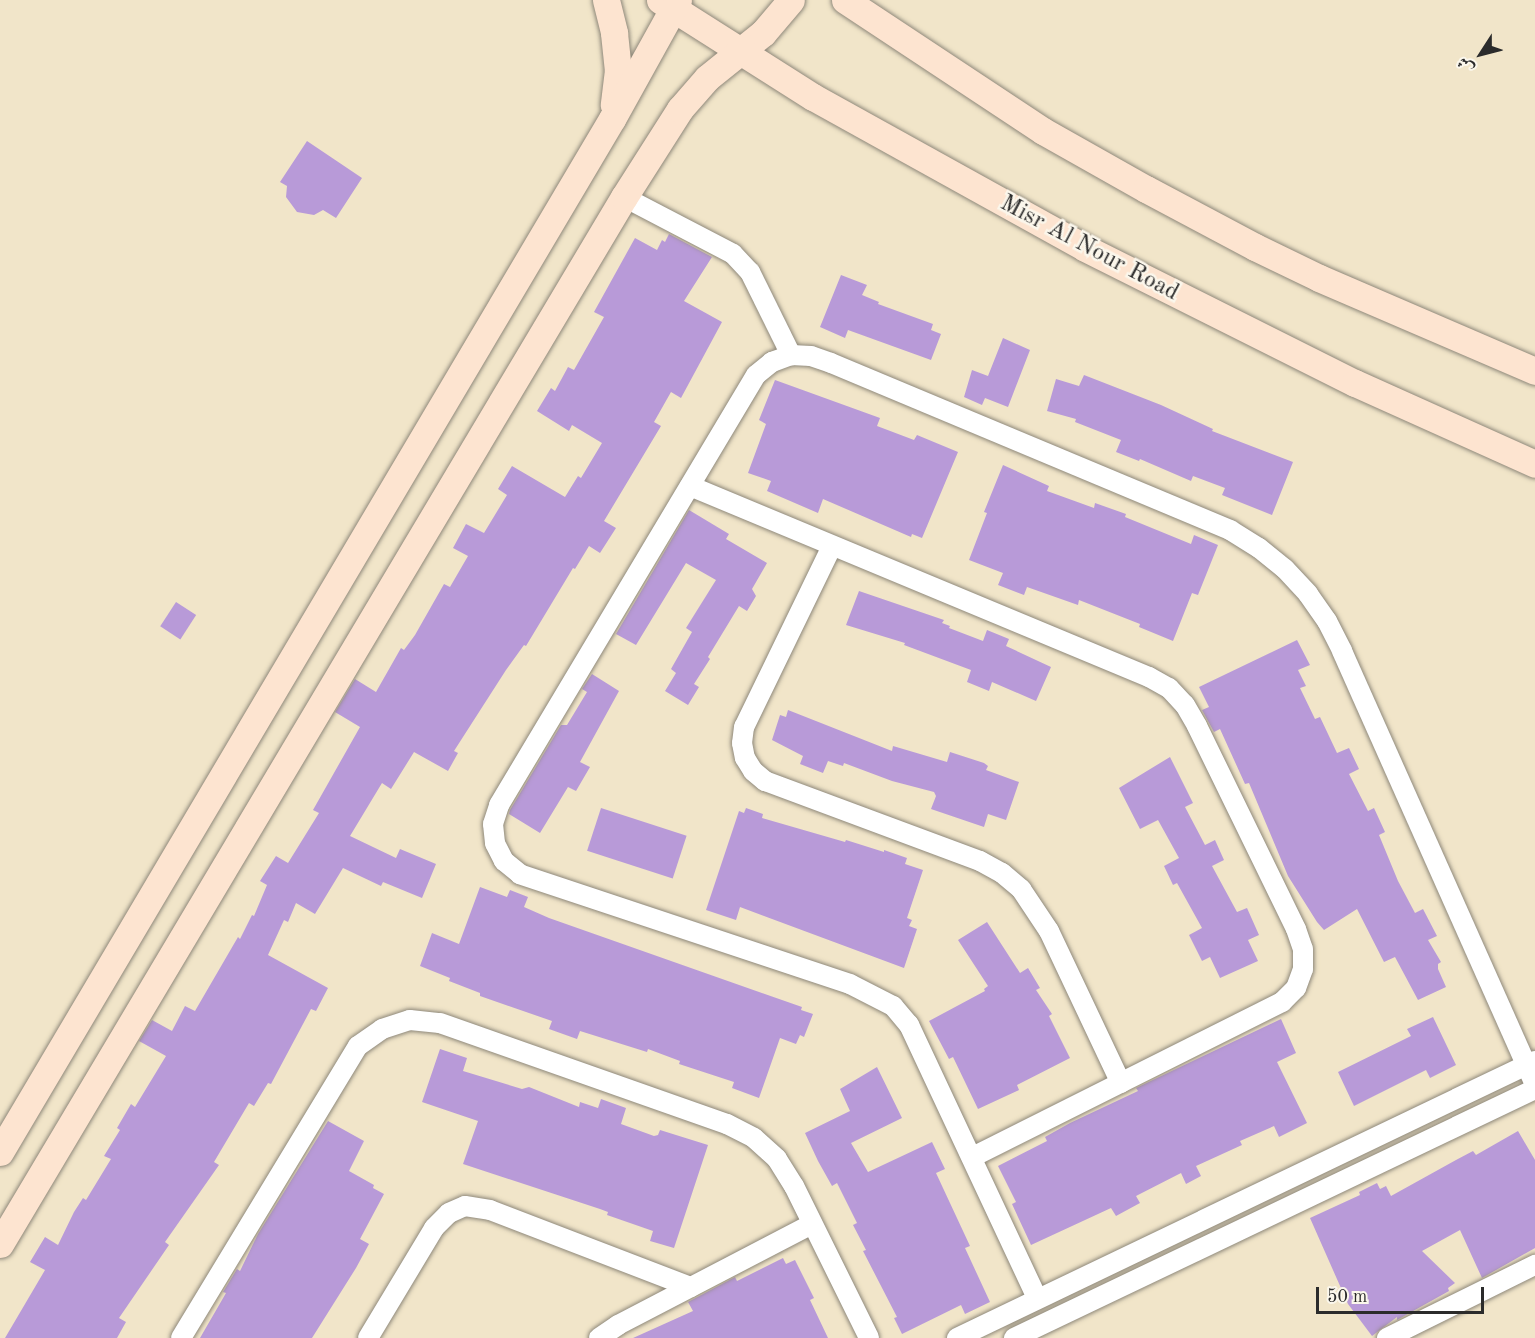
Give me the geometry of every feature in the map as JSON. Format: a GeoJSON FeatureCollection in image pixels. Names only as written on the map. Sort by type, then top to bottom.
{"type":"FeatureCollection","features":[{"type":"Feature","properties":{"kind":"street"},"geometry":{"type":"LineString","coordinates":[[606,0],[614,33],[618,70],[612,119]]}},
{"type":"Feature","properties":{"kind":"street"},"geometry":{"type":"LineString","coordinates":[[0,1244],[624,197],[680,109],[707,78],[763,33],[791,0]]}},
{"type":"Feature","properties":{"kind":"street"},"geometry":{"type":"LineString","coordinates":[[845,0],[1043,131],[1146,189],[1308,273],[1535,371]]}},
{"type":"Feature","properties":{"kind":"street"},"geometry":{"type":"LineString","coordinates":[[0,1152],[612,119],[671,3]]}},
{"type":"Feature","properties":{"kind":"street","name":"Misr Al Nour Road"},"geometry":{"type":"LineString","coordinates":[[671,3],[738,51],[948,174],[1085,249],[1355,383],[1535,464]]}},
{"type":"Feature","properties":{"kind":"street"},"geometry":{"type":"LineString","coordinates":[[624,197],[733,254],[750,272],[791,355]]}},
{"type":"Feature","properties":{"kind":"street"},"geometry":{"type":"LineString","coordinates":[[1014,1338],[1535,1087],[1530,1063],[1342,651],[1314,601],[1285,569],[1259,548],[1230,530],[831,363],[811,356],[791,355],[772,362],[756,375],[500,805],[493,824],[495,843],[504,861],[520,873],[850,984],[893,1006],[909,1025],[1037,1298]]}},
{"type":"Feature","properties":{"kind":"street"},"geometry":{"type":"LineString","coordinates":[[690,486],[1149,677],[1169,688],[1185,705],[1197,726],[1296,929],[1303,949],[1303,969],[1296,988],[1282,1002],[972,1157]]}},
{"type":"Feature","properties":{"kind":"street"},"geometry":{"type":"LineString","coordinates":[[832,546],[744,727],[742,743],[745,758],[753,771],[765,781],[980,861],[1002,873],[1021,890],[1049,930],[1121,1083]]}},
{"type":"Feature","properties":{"kind":"street"},"geometry":{"type":"LineString","coordinates":[[181,1338],[358,1046],[382,1029],[410,1020],[440,1023],[726,1124],[745,1133],[777,1159],[869,1338]]}},
{"type":"Feature","properties":{"kind":"street"},"geometry":{"type":"LineString","coordinates":[[957,1338],[1530,1063]]}},
{"type":"Feature","properties":{"kind":"street"},"geometry":{"type":"LineString","coordinates":[[368,1338],[434,1228],[449,1213],[465,1206],[490,1210],[691,1287]]}},
{"type":"Feature","properties":{"kind":"street"},"geometry":{"type":"LineString","coordinates":[[599,1338],[618,1325],[812,1224]]}},
{"type":"Feature","properties":{"kind":"street"},"geometry":{"type":"LineString","coordinates":[[1387,1338],[1535,1265]]}},
{"type":"Feature","properties":{"kind":"building"},"geometry":{"type":"Polygon","coordinates":[[[307,141],[362,178],[336,218],[323,210],[314,215],[297,212],[286,197],[287,186],[280,182],[307,141]]]}},
{"type":"Feature","properties":{"kind":"building"},"geometry":{"type":"Polygon","coordinates":[[[669,234],[712,257],[684,301],[722,322],[681,398],[671,392],[654,422],[661,426],[604,521],[616,528],[600,553],[589,546],[575,569],[573,568],[526,646],[524,645],[506,670],[454,751],[458,753],[448,771],[414,752],[391,789],[382,783],[350,836],[396,858],[400,849],[436,864],[422,898],[383,882],[381,886],[343,868],[315,914],[296,903],[288,922],[284,920],[268,955],[328,988],[316,1011],[311,1009],[271,1084],[268,1083],[254,1106],[249,1103],[214,1162],[219,1165],[165,1242],[169,1245],[119,1318],[126,1322],[117,1338],[5,1338],[45,1270],[30,1262],[45,1237],[58,1245],[74,1212],[83,1198],[86,1200],[111,1159],[104,1156],[120,1130],[117,1128],[131,1104],[135,1107],[166,1056],[139,1041],[152,1020],[172,1031],[185,1006],[195,1011],[238,937],[240,939],[252,915],[254,916],[267,885],[260,881],[276,856],[288,863],[319,813],[313,810],[360,727],[335,712],[355,679],[376,692],[401,648],[404,650],[415,635],[444,584],[450,587],[468,556],[453,548],[466,524],[484,533],[507,495],[498,489],[512,466],[565,497],[578,476],[581,478],[602,443],[572,425],[569,431],[537,411],[551,388],[555,391],[568,367],[574,370],[604,317],[594,312],[635,238],[657,250],[662,240],[665,242],[669,234]]]}},
{"type":"Feature","properties":{"kind":"building"},"geometry":{"type":"Polygon","coordinates":[[[841,275],[867,285],[862,295],[879,302],[878,304],[933,324],[931,330],[941,334],[931,360],[848,330],[845,338],[820,327],[841,275]]]}},
{"type":"Feature","properties":{"kind":"building"},"geometry":{"type":"Polygon","coordinates":[[[1003,338],[1030,350],[1008,407],[985,398],[982,405],[964,397],[972,370],[988,376],[1003,338]]]}},
{"type":"Feature","properties":{"kind":"building"},"geometry":{"type":"Polygon","coordinates":[[[1084,375],[1161,405],[1213,429],[1212,431],[1293,462],[1272,515],[1222,495],[1225,488],[1193,476],[1191,481],[1140,459],[1139,461],[1116,452],[1121,440],[1075,422],[1076,419],[1047,411],[1056,379],[1079,386],[1084,375]]]}},
{"type":"Feature","properties":{"kind":"building"},"geometry":{"type":"Polygon","coordinates":[[[775,380],[880,418],[877,426],[914,440],[917,435],[958,452],[922,538],[912,534],[911,537],[823,499],[818,513],[767,491],[771,481],[748,473],[766,424],[759,420],[775,380]]]}},
{"type":"Feature","properties":{"kind":"building"},"geometry":{"type":"Polygon","coordinates":[[[1003,465],[1049,486],[1047,491],[1094,508],[1095,503],[1126,514],[1125,517],[1191,544],[1194,535],[1218,545],[1198,595],[1192,593],[1173,641],[1139,627],[1140,624],[1079,600],[1078,605],[1027,587],[1024,595],[998,585],[1003,573],[969,560],[987,513],[984,512],[1003,465]]]}},
{"type":"Feature","properties":{"kind":"building"},"geometry":{"type":"Polygon","coordinates":[[[689,510],[729,534],[726,539],[767,563],[752,589],[756,596],[747,611],[739,606],[694,684],[699,687],[688,705],[665,691],[676,673],[671,669],[692,632],[686,628],[716,580],[686,563],[636,645],[616,634],[689,510]]]}},
{"type":"Feature","properties":{"kind":"building"},"geometry":{"type":"Polygon","coordinates":[[[859,591],[944,620],[942,623],[950,626],[949,628],[983,641],[987,630],[1009,639],[1006,646],[1051,667],[1036,701],[992,682],[989,691],[967,682],[971,670],[904,645],[905,643],[846,625],[859,591]]]}},
{"type":"Feature","properties":{"kind":"building"},"geometry":{"type":"Polygon","coordinates":[[[176,602],[196,615],[180,639],[160,626],[176,602]]]}},
{"type":"Feature","properties":{"kind":"building"},"geometry":{"type":"Polygon","coordinates":[[[1297,640],[1310,665],[1298,670],[1306,686],[1300,688],[1315,719],[1320,717],[1337,753],[1349,748],[1359,769],[1349,774],[1368,811],[1374,808],[1385,832],[1379,835],[1398,881],[1415,913],[1423,909],[1437,936],[1428,940],[1441,962],[1438,964],[1438,969],[1446,987],[1418,1000],[1395,957],[1384,962],[1357,909],[1324,930],[1317,922],[1288,876],[1249,783],[1245,784],[1220,729],[1214,732],[1202,710],[1209,707],[1199,687],[1297,640]]]}},
{"type":"Feature","properties":{"kind":"building"},"geometry":{"type":"Polygon","coordinates":[[[592,674],[619,691],[580,762],[590,767],[576,791],[568,787],[540,833],[509,814],[510,810],[561,725],[567,725],[587,692],[582,689],[592,674]]]}},
{"type":"Feature","properties":{"kind":"building"},"geometry":{"type":"Polygon","coordinates":[[[788,710],[892,751],[893,746],[947,762],[950,752],[984,763],[988,766],[986,770],[1019,782],[1006,820],[988,814],[984,827],[931,809],[936,796],[934,792],[892,781],[844,763],[843,766],[828,761],[823,773],[800,764],[803,756],[772,740],[780,715],[786,717],[788,710]]]}},
{"type":"Feature","properties":{"kind":"building"},"geometry":{"type":"Polygon","coordinates":[[[1170,757],[1193,803],[1185,807],[1205,845],[1215,840],[1224,860],[1212,866],[1237,912],[1247,908],[1259,935],[1248,940],[1258,961],[1220,978],[1210,957],[1202,961],[1189,935],[1202,928],[1177,883],[1173,885],[1164,866],[1179,858],[1158,820],[1140,829],[1119,788],[1170,757]]]}},
{"type":"Feature","properties":{"kind":"building"},"geometry":{"type":"Polygon","coordinates":[[[601,808],[687,836],[673,879],[587,851],[601,808]]]}},
{"type":"Feature","properties":{"kind":"building"},"geometry":{"type":"Polygon","coordinates":[[[746,808],[763,814],[762,818],[907,858],[905,864],[923,870],[907,918],[912,920],[909,926],[917,929],[904,968],[740,907],[736,920],[706,910],[739,811],[744,813],[746,808]]]}},
{"type":"Feature","properties":{"kind":"building"},"geometry":{"type":"Polygon","coordinates":[[[480,887],[507,897],[510,890],[528,897],[524,907],[549,918],[802,1007],[801,1010],[813,1014],[804,1037],[800,1035],[796,1044],[780,1038],[759,1098],[732,1088],[734,1082],[679,1064],[680,1061],[648,1049],[647,1052],[580,1031],[577,1039],[549,1029],[552,1021],[480,996],[480,993],[449,981],[450,978],[420,966],[432,933],[459,944],[480,887]]]}},
{"type":"Feature","properties":{"kind":"building"},"geometry":{"type":"Polygon","coordinates":[[[987,922],[1020,973],[1028,968],[1040,988],[1036,990],[1052,1014],[1049,1016],[1070,1058],[1017,1085],[1019,1090],[978,1109],[953,1057],[949,1059],[929,1021],[985,991],[984,989],[988,986],[958,940],[987,922]]]}},
{"type":"Feature","properties":{"kind":"building"},"geometry":{"type":"Polygon","coordinates":[[[1433,1017],[1456,1065],[1430,1078],[1426,1070],[1354,1106],[1338,1072],[1411,1036],[1407,1029],[1433,1017]]]}},
{"type":"Feature","properties":{"kind":"building"},"geometry":{"type":"Polygon","coordinates":[[[1281,1019],[1296,1053],[1277,1062],[1307,1123],[1279,1137],[1274,1126],[1240,1141],[1242,1145],[1196,1166],[1201,1176],[1186,1184],[1181,1173],[1136,1196],[1140,1203],[1116,1216],[1111,1208],[1031,1245],[1012,1204],[1016,1202],[998,1166],[1047,1141],[1045,1137],[1070,1123],[1138,1091],[1136,1088],[1281,1019]]]}},
{"type":"Feature","properties":{"kind":"building"},"geometry":{"type":"Polygon","coordinates":[[[440,1049],[467,1058],[463,1071],[522,1089],[529,1087],[579,1107],[580,1102],[598,1108],[601,1099],[626,1108],[621,1124],[654,1136],[658,1135],[660,1130],[708,1145],[674,1248],[650,1241],[653,1231],[607,1215],[608,1212],[463,1164],[478,1121],[422,1102],[440,1049]]]}},
{"type":"Feature","properties":{"kind":"building"},"geometry":{"type":"Polygon","coordinates":[[[877,1067],[902,1118],[851,1143],[868,1172],[932,1142],[945,1169],[936,1173],[970,1246],[965,1248],[990,1302],[965,1314],[961,1305],[902,1334],[894,1318],[897,1317],[863,1251],[866,1250],[853,1225],[857,1223],[837,1183],[832,1186],[805,1133],[850,1111],[840,1089],[877,1067]]]}},
{"type":"Feature","properties":{"kind":"building"},"geometry":{"type":"Polygon","coordinates":[[[328,1121],[364,1141],[349,1171],[374,1185],[373,1188],[384,1194],[360,1239],[369,1244],[356,1268],[312,1338],[200,1338],[226,1293],[223,1292],[237,1269],[240,1271],[258,1234],[328,1121]]]}},
{"type":"Feature","properties":{"kind":"building"},"geometry":{"type":"Polygon","coordinates":[[[1518,1131],[1535,1160],[1535,1248],[1482,1278],[1460,1230],[1422,1251],[1455,1283],[1448,1288],[1449,1291],[1397,1320],[1397,1317],[1372,1336],[1348,1304],[1310,1218],[1360,1195],[1359,1192],[1377,1183],[1380,1189],[1386,1186],[1391,1196],[1473,1151],[1476,1155],[1518,1131]]]}},
{"type":"Feature","properties":{"kind":"building"},"geometry":{"type":"Polygon","coordinates":[[[783,1258],[786,1264],[795,1260],[814,1298],[810,1300],[828,1338],[633,1338],[693,1311],[688,1302],[735,1277],[737,1281],[783,1258]]]}}]}
